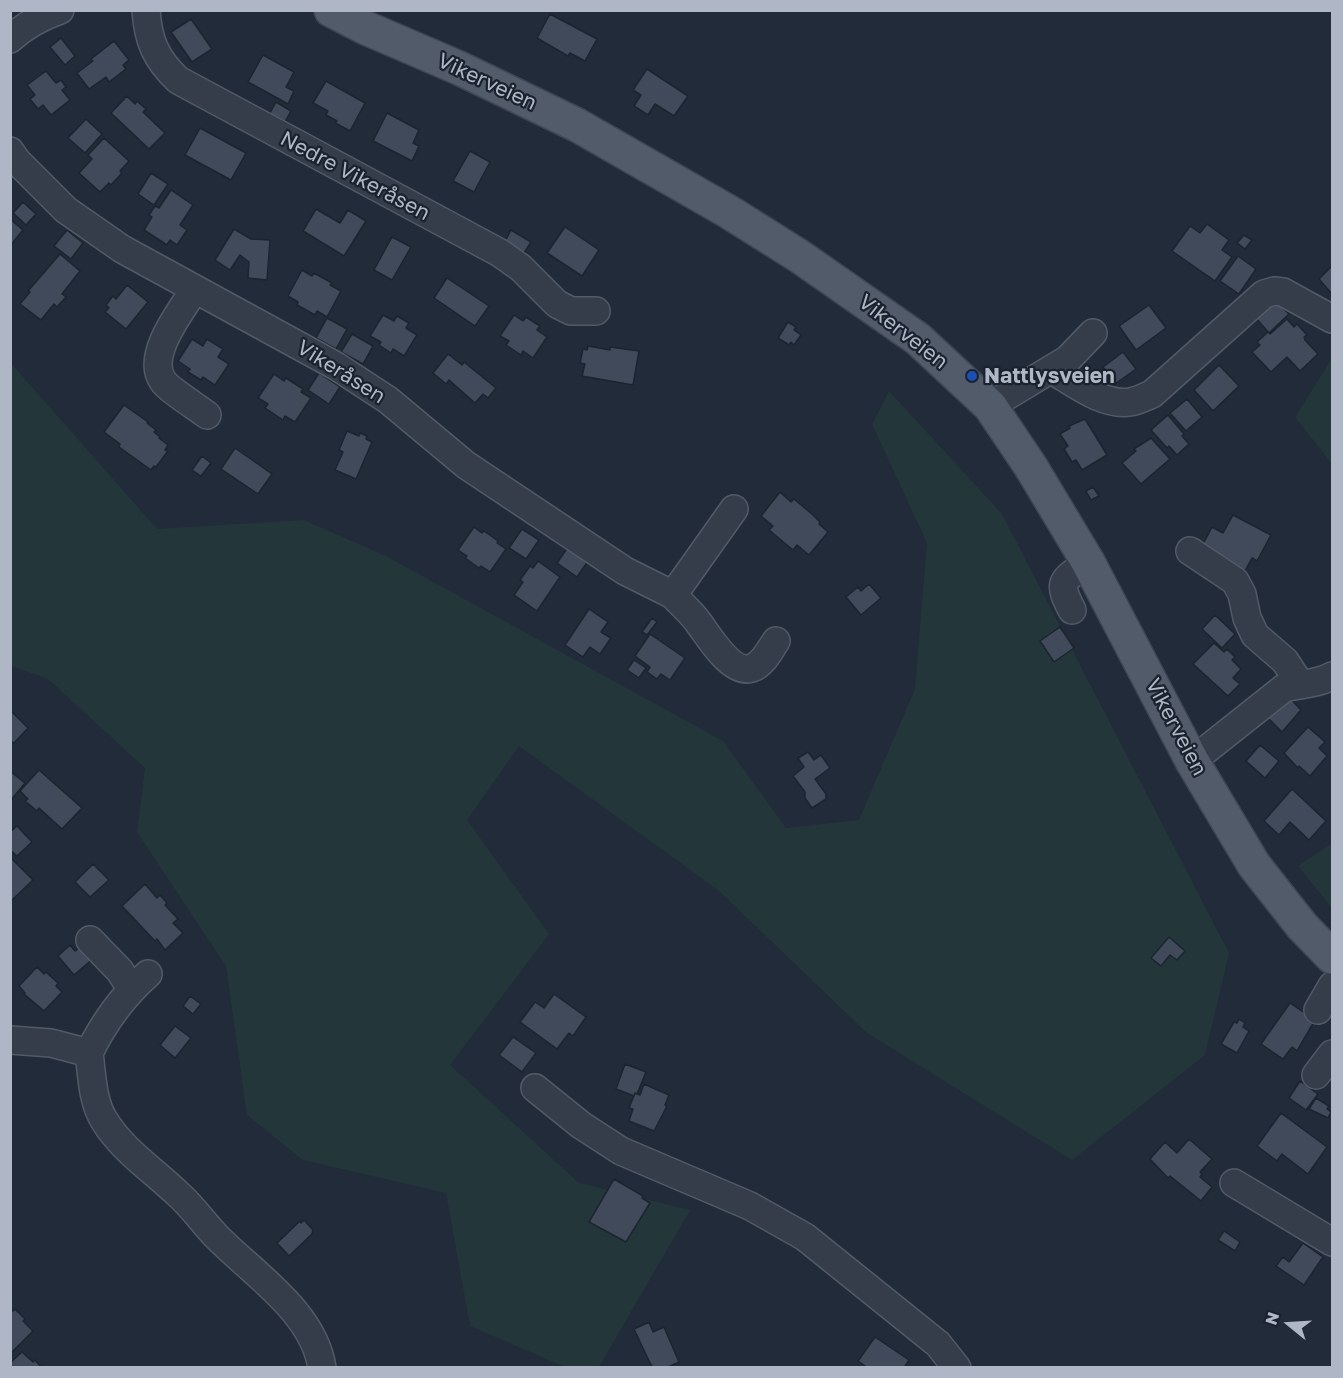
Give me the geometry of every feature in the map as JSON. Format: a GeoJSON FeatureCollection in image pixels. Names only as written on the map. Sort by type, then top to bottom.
{"type":"FeatureCollection","features":[{"type":"Feature","properties":{"kind":"main road","name":"Vikerveien"},"geometry":{"type":"LineString","coordinates":[[331,10],[577,125],[729,213],[799,256],[918,339],[990,405],[1031,467],[1088,562],[1192,761],[1254,865],[1289,911],[1332,957]]}},
{"type":"Feature","properties":{"kind":"street"},"geometry":{"type":"LineString","coordinates":[[10,39],[33,21],[60,10]]}},
{"type":"Feature","properties":{"kind":"street","name":"Nedre Vikeråsen"},"geometry":{"type":"LineString","coordinates":[[146,10],[147,31],[155,53],[178,80],[500,253],[521,268],[557,304],[571,311],[596,311]]}},
{"type":"Feature","properties":{"kind":"street","name":"Vikeråsen"},"geometry":{"type":"LineString","coordinates":[[10,151],[17,161],[66,210],[122,249],[336,366],[388,400],[466,465],[625,571],[673,595],[697,620],[718,651],[743,668],[751,669],[761,663],[776,641]]}},
{"type":"Feature","properties":{"kind":"street"},"geometry":{"type":"LineString","coordinates":[[195,289],[168,333],[160,350],[157,365],[163,381],[207,415]]}},
{"type":"Feature","properties":{"kind":"street"},"geometry":{"type":"LineString","coordinates":[[1052,370],[1098,396],[1118,402],[1131,402],[1152,394],[1264,294],[1274,291],[1283,292],[1332,319]]}},
{"type":"Feature","properties":{"kind":"street"},"geometry":{"type":"LineString","coordinates":[[990,405],[1068,360],[1093,333]]}},
{"type":"Feature","properties":{"kind":"street"},"geometry":{"type":"LineString","coordinates":[[673,595],[734,509]]}},
{"type":"Feature","properties":{"kind":"street"},"geometry":{"type":"LineString","coordinates":[[1190,551],[1235,581],[1242,594],[1247,618],[1256,635],[1285,661],[1300,684]]}},
{"type":"Feature","properties":{"kind":"street"},"geometry":{"type":"LineString","coordinates":[[1072,610],[1063,592],[1063,586],[1072,574],[1088,562]]}},
{"type":"Feature","properties":{"kind":"street"},"geometry":{"type":"LineString","coordinates":[[1192,761],[1284,688],[1313,683],[1332,676]]}},
{"type":"Feature","properties":{"kind":"street"},"geometry":{"type":"LineString","coordinates":[[90,940],[120,971],[139,982],[102,1027],[90,1053],[96,1102],[103,1119],[122,1144],[180,1195],[217,1237],[285,1301],[308,1328],[320,1353],[322,1368]]}},
{"type":"Feature","properties":{"kind":"street"},"geometry":{"type":"LineString","coordinates":[[1318,1010],[1332,986]]}},
{"type":"Feature","properties":{"kind":"street"},"geometry":{"type":"LineString","coordinates":[[10,1040],[51,1043],[90,1053]]}},
{"type":"Feature","properties":{"kind":"street"},"geometry":{"type":"LineString","coordinates":[[1316,1075],[1332,1054]]}},
{"type":"Feature","properties":{"kind":"street"},"geometry":{"type":"LineString","coordinates":[[535,1088],[580,1125],[621,1151],[750,1206],[805,1237],[938,1344],[957,1368]]}},
{"type":"Feature","properties":{"kind":"street"},"geometry":{"type":"LineString","coordinates":[[1234,1183],[1332,1242]]}},
{"type":"Feature","properties":{"kind":"green space"},"geometry":{"type":"Polygon","coordinates":[[[1332,361],[1332,464],[1295,417],[1332,361]]]}},
{"type":"Feature","properties":{"kind":"green space"},"geometry":{"type":"Polygon","coordinates":[[[10,362],[157,529],[304,520],[386,556],[723,741],[786,828],[859,820],[915,689],[927,543],[872,424],[889,391],[1002,514],[1229,953],[1205,1055],[1072,1160],[867,1033],[718,890],[519,746],[467,820],[549,934],[450,1065],[579,1183],[690,1210],[599,1367],[565,1367],[470,1326],[446,1193],[303,1160],[247,1115],[226,966],[137,832],[145,768],[48,679],[11,666],[10,362]]]}},
{"type":"Feature","properties":{"kind":"green space"},"geometry":{"type":"Polygon","coordinates":[[[1332,843],[1332,908],[1298,866],[1332,843]]]}},
{"type":"Feature","properties":{"kind":"building"},"geometry":{"type":"Polygon","coordinates":[[[550,14],[597,39],[585,61],[570,53],[568,56],[537,38],[550,14]]]}},
{"type":"Feature","properties":{"kind":"building"},"geometry":{"type":"Polygon","coordinates":[[[191,19],[212,49],[192,62],[171,32],[191,19]]]}},
{"type":"Feature","properties":{"kind":"building"},"geometry":{"type":"Polygon","coordinates":[[[61,38],[75,56],[65,65],[50,47],[61,38]]]}},
{"type":"Feature","properties":{"kind":"building"},"geometry":{"type":"Polygon","coordinates":[[[114,41],[129,60],[123,65],[126,69],[109,82],[106,77],[89,89],[77,73],[114,41]]]}},
{"type":"Feature","properties":{"kind":"building"},"geometry":{"type":"Polygon","coordinates":[[[263,55],[294,72],[286,87],[294,91],[288,104],[248,82],[263,55]]]}},
{"type":"Feature","properties":{"kind":"building"},"geometry":{"type":"Polygon","coordinates":[[[647,69],[688,96],[674,116],[655,104],[648,115],[634,106],[641,95],[633,90],[647,69]]]}},
{"type":"Feature","properties":{"kind":"building"},"geometry":{"type":"Polygon","coordinates":[[[46,71],[56,83],[61,80],[66,87],[62,90],[70,100],[51,115],[43,105],[38,109],[30,99],[35,95],[27,85],[46,71]]]}},
{"type":"Feature","properties":{"kind":"building"},"geometry":{"type":"Polygon","coordinates":[[[326,81],[365,103],[350,131],[326,115],[328,111],[313,103],[326,81]]]}},
{"type":"Feature","properties":{"kind":"building"},"geometry":{"type":"Polygon","coordinates":[[[127,96],[135,104],[137,101],[146,109],[143,112],[165,133],[149,149],[111,113],[127,96]]]}},
{"type":"Feature","properties":{"kind":"building"},"geometry":{"type":"Polygon","coordinates":[[[276,102],[291,111],[282,127],[267,118],[276,102]]]}},
{"type":"Feature","properties":{"kind":"building"},"geometry":{"type":"Polygon","coordinates":[[[387,113],[419,130],[413,143],[419,146],[412,161],[373,141],[387,113]]]}},
{"type":"Feature","properties":{"kind":"building"},"geometry":{"type":"Polygon","coordinates":[[[86,119],[102,134],[85,153],[68,138],[86,119]]]}},
{"type":"Feature","properties":{"kind":"building"},"geometry":{"type":"Polygon","coordinates":[[[200,128],[246,153],[231,180],[185,155],[200,128]]]}},
{"type":"Feature","properties":{"kind":"building"},"geometry":{"type":"Polygon","coordinates":[[[104,138],[129,161],[111,185],[109,183],[100,192],[79,173],[92,159],[88,155],[104,138]]]}},
{"type":"Feature","properties":{"kind":"building"},"geometry":{"type":"Polygon","coordinates":[[[470,151],[490,162],[474,192],[453,181],[470,151]]]}},
{"type":"Feature","properties":{"kind":"building"},"geometry":{"type":"Polygon","coordinates":[[[151,173],[168,184],[154,205],[138,194],[151,173]]]}},
{"type":"Feature","properties":{"kind":"building"},"geometry":{"type":"Polygon","coordinates":[[[171,190],[193,205],[180,225],[187,230],[177,245],[170,240],[167,245],[144,230],[152,217],[149,215],[155,206],[159,208],[171,190]]]}},
{"type":"Feature","properties":{"kind":"building"},"geometry":{"type":"Polygon","coordinates":[[[23,202],[36,214],[26,225],[13,213],[23,202]]]}},
{"type":"Feature","properties":{"kind":"building"},"geometry":{"type":"Polygon","coordinates":[[[316,209],[340,223],[348,210],[366,221],[344,256],[303,231],[316,209]]]}},
{"type":"Feature","properties":{"kind":"building"},"geometry":{"type":"Polygon","coordinates":[[[10,219],[23,230],[10,246],[10,219]]]}},
{"type":"Feature","properties":{"kind":"building"},"geometry":{"type":"Polygon","coordinates":[[[1207,224],[1229,240],[1222,250],[1232,257],[1215,281],[1172,251],[1190,226],[1200,233],[1207,224]]]}},
{"type":"Feature","properties":{"kind":"building"},"geometry":{"type":"Polygon","coordinates":[[[565,227],[599,250],[582,276],[547,253],[565,227]]]}},
{"type":"Feature","properties":{"kind":"building"},"geometry":{"type":"Polygon","coordinates":[[[234,229],[251,239],[270,240],[267,280],[248,278],[249,262],[240,255],[230,270],[215,260],[234,229]]]}},
{"type":"Feature","properties":{"kind":"building"},"geometry":{"type":"Polygon","coordinates":[[[67,230],[83,243],[71,259],[54,246],[67,230]]]}},
{"type":"Feature","properties":{"kind":"building"},"geometry":{"type":"Polygon","coordinates":[[[511,230],[531,242],[521,258],[502,247],[511,230]]]}},
{"type":"Feature","properties":{"kind":"building"},"geometry":{"type":"Polygon","coordinates":[[[1244,235],[1252,240],[1245,249],[1237,243],[1244,235]]]}},
{"type":"Feature","properties":{"kind":"building"},"geometry":{"type":"Polygon","coordinates":[[[392,237],[411,247],[392,280],[374,270],[392,237]]]}},
{"type":"Feature","properties":{"kind":"building"},"geometry":{"type":"Polygon","coordinates":[[[60,254],[80,271],[62,294],[66,297],[57,307],[54,304],[41,320],[20,304],[30,292],[28,291],[60,254]]]}},
{"type":"Feature","properties":{"kind":"building"},"geometry":{"type":"Polygon","coordinates":[[[1238,256],[1256,269],[1239,294],[1220,281],[1238,256]]]}},
{"type":"Feature","properties":{"kind":"building"},"geometry":{"type":"Polygon","coordinates":[[[1332,266],[1332,294],[1319,279],[1332,266]]]}},
{"type":"Feature","properties":{"kind":"building"},"geometry":{"type":"Polygon","coordinates":[[[302,270],[312,276],[314,273],[341,291],[327,317],[317,311],[315,315],[297,305],[298,302],[288,296],[302,270]]]}},
{"type":"Feature","properties":{"kind":"building"},"geometry":{"type":"Polygon","coordinates":[[[447,278],[489,306],[475,326],[434,298],[447,278]]]}},
{"type":"Feature","properties":{"kind":"building"},"geometry":{"type":"Polygon","coordinates":[[[127,285],[148,302],[126,329],[105,312],[109,308],[106,305],[113,296],[116,299],[127,285]]]}},
{"type":"Feature","properties":{"kind":"building"},"geometry":{"type":"Polygon","coordinates":[[[1274,299],[1289,314],[1269,333],[1255,317],[1274,299]]]}},
{"type":"Feature","properties":{"kind":"building"},"geometry":{"type":"Polygon","coordinates":[[[1149,305],[1166,328],[1136,350],[1119,326],[1149,305]]]}},
{"type":"Feature","properties":{"kind":"building"},"geometry":{"type":"Polygon","coordinates":[[[383,315],[394,321],[397,316],[409,323],[406,328],[417,335],[404,356],[393,349],[391,353],[379,345],[381,342],[370,336],[383,315]]]}},
{"type":"Feature","properties":{"kind":"building"},"geometry":{"type":"Polygon","coordinates":[[[514,315],[523,321],[526,317],[540,326],[537,330],[547,337],[533,358],[523,351],[521,355],[506,345],[509,341],[500,336],[514,315]]]}},
{"type":"Feature","properties":{"kind":"building"},"geometry":{"type":"Polygon","coordinates":[[[327,318],[347,329],[336,349],[316,338],[327,318]]]}},
{"type":"Feature","properties":{"kind":"building"},"geometry":{"type":"Polygon","coordinates":[[[1287,319],[1294,327],[1297,324],[1307,335],[1304,337],[1305,340],[1318,354],[1300,371],[1287,357],[1271,372],[1252,352],[1260,345],[1257,342],[1287,319]]]}},
{"type":"Feature","properties":{"kind":"building"},"geometry":{"type":"Polygon","coordinates":[[[788,322],[796,327],[794,330],[801,335],[794,345],[791,342],[789,345],[778,338],[788,322]]]}},
{"type":"Feature","properties":{"kind":"building"},"geometry":{"type":"Polygon","coordinates":[[[352,334],[373,346],[363,364],[341,352],[352,334]]]}},
{"type":"Feature","properties":{"kind":"building"},"geometry":{"type":"Polygon","coordinates":[[[192,339],[203,346],[207,339],[223,349],[218,357],[229,364],[215,385],[203,377],[201,380],[188,372],[190,369],[178,361],[192,339]]]}},
{"type":"Feature","properties":{"kind":"building"},"geometry":{"type":"Polygon","coordinates":[[[588,346],[610,350],[610,347],[639,351],[633,385],[582,376],[585,364],[580,363],[583,349],[587,350],[588,346]]]}},
{"type":"Feature","properties":{"kind":"building"},"geometry":{"type":"Polygon","coordinates":[[[1123,352],[1136,369],[1115,384],[1103,367],[1123,352]]]}},
{"type":"Feature","properties":{"kind":"building"},"geometry":{"type":"Polygon","coordinates":[[[448,354],[462,365],[464,362],[496,388],[488,398],[483,394],[475,403],[449,380],[446,384],[433,373],[448,354]]]}},
{"type":"Feature","properties":{"kind":"building"},"geometry":{"type":"Polygon","coordinates":[[[1219,365],[1239,386],[1213,411],[1194,390],[1219,365]]]}},
{"type":"Feature","properties":{"kind":"building"},"geometry":{"type":"Polygon","coordinates":[[[319,373],[340,387],[329,404],[308,390],[319,373]]]}},
{"type":"Feature","properties":{"kind":"building"},"geometry":{"type":"Polygon","coordinates":[[[274,374],[284,381],[286,378],[303,389],[301,392],[311,398],[295,422],[285,416],[283,420],[265,408],[268,404],[258,398],[274,374]]]}},
{"type":"Feature","properties":{"kind":"building"},"geometry":{"type":"Polygon","coordinates":[[[1187,399],[1202,417],[1186,431],[1170,413],[1187,399]]]}},
{"type":"Feature","properties":{"kind":"building"},"geometry":{"type":"Polygon","coordinates":[[[124,405],[148,422],[156,430],[154,432],[159,438],[168,445],[165,450],[168,451],[151,470],[119,447],[120,444],[104,432],[124,405]]]}},
{"type":"Feature","properties":{"kind":"building"},"geometry":{"type":"Polygon","coordinates":[[[1168,415],[1184,434],[1182,436],[1189,444],[1177,455],[1169,446],[1167,448],[1151,430],[1168,415]]]}},
{"type":"Feature","properties":{"kind":"building"},"geometry":{"type":"Polygon","coordinates":[[[1085,419],[1107,455],[1082,470],[1076,460],[1072,462],[1064,449],[1068,446],[1060,434],[1070,428],[1069,426],[1085,419]]]}},
{"type":"Feature","properties":{"kind":"building"},"geometry":{"type":"Polygon","coordinates":[[[347,431],[359,436],[360,433],[367,436],[366,439],[372,442],[356,479],[335,470],[343,452],[339,450],[347,431]]]}},
{"type":"Feature","properties":{"kind":"building"},"geometry":{"type":"Polygon","coordinates":[[[1151,438],[1170,459],[1141,484],[1122,463],[1136,451],[1134,449],[1151,438]]]}},
{"type":"Feature","properties":{"kind":"building"},"geometry":{"type":"Polygon","coordinates":[[[235,448],[272,474],[258,494],[221,469],[235,448]]]}},
{"type":"Feature","properties":{"kind":"building"},"geometry":{"type":"Polygon","coordinates":[[[202,456],[211,463],[201,476],[192,470],[202,456]]]}},
{"type":"Feature","properties":{"kind":"building"},"geometry":{"type":"Polygon","coordinates":[[[1093,487],[1099,496],[1091,500],[1086,491],[1093,487]]]}},
{"type":"Feature","properties":{"kind":"building"},"geometry":{"type":"Polygon","coordinates":[[[780,492],[791,502],[794,499],[828,532],[809,555],[797,545],[793,550],[769,530],[773,526],[761,516],[780,492]]]}},
{"type":"Feature","properties":{"kind":"building"},"geometry":{"type":"Polygon","coordinates":[[[1233,515],[1271,535],[1257,561],[1252,558],[1245,571],[1201,548],[1212,527],[1223,533],[1233,515]]]}},
{"type":"Feature","properties":{"kind":"building"},"geometry":{"type":"Polygon","coordinates":[[[474,527],[482,533],[484,531],[506,549],[490,572],[481,566],[479,568],[458,550],[474,527]]]}},
{"type":"Feature","properties":{"kind":"building"},"geometry":{"type":"Polygon","coordinates":[[[522,529],[539,540],[526,559],[509,548],[522,529]]]}},
{"type":"Feature","properties":{"kind":"building"},"geometry":{"type":"Polygon","coordinates":[[[568,547],[588,561],[577,577],[557,563],[568,547]]]}},
{"type":"Feature","properties":{"kind":"building"},"geometry":{"type":"Polygon","coordinates":[[[538,561],[560,577],[537,611],[514,595],[523,582],[520,580],[530,566],[533,568],[538,561]]]}},
{"type":"Feature","properties":{"kind":"building"},"geometry":{"type":"Polygon","coordinates":[[[869,584],[881,598],[861,615],[846,597],[858,587],[861,591],[869,584]]]}},
{"type":"Feature","properties":{"kind":"building"},"geometry":{"type":"Polygon","coordinates":[[[589,609],[608,622],[601,632],[611,638],[600,654],[590,647],[583,657],[565,645],[589,609]]]}},
{"type":"Feature","properties":{"kind":"building"},"geometry":{"type":"Polygon","coordinates":[[[1215,615],[1235,634],[1222,648],[1202,629],[1215,615]]]}},
{"type":"Feature","properties":{"kind":"building"},"geometry":{"type":"Polygon","coordinates":[[[652,618],[657,622],[647,635],[642,632],[652,618]]]}},
{"type":"Feature","properties":{"kind":"building"},"geometry":{"type":"Polygon","coordinates":[[[1060,627],[1074,648],[1054,662],[1040,641],[1060,627]]]}},
{"type":"Feature","properties":{"kind":"building"},"geometry":{"type":"Polygon","coordinates":[[[650,634],[685,658],[670,680],[661,674],[657,679],[647,672],[650,667],[635,656],[650,634]]]}},
{"type":"Feature","properties":{"kind":"building"},"geometry":{"type":"Polygon","coordinates":[[[1214,643],[1224,652],[1227,649],[1235,657],[1232,660],[1241,669],[1233,678],[1240,684],[1228,696],[1193,664],[1214,643]]]}},
{"type":"Feature","properties":{"kind":"building"},"geometry":{"type":"Polygon","coordinates":[[[634,660],[646,668],[639,678],[627,670],[634,660]]]}},
{"type":"Feature","properties":{"kind":"building"},"geometry":{"type":"Polygon","coordinates":[[[1289,697],[1301,710],[1282,732],[1267,717],[1289,697]]]}},
{"type":"Feature","properties":{"kind":"building"},"geometry":{"type":"Polygon","coordinates":[[[10,710],[28,728],[14,743],[10,741],[10,710]]]}},
{"type":"Feature","properties":{"kind":"building"},"geometry":{"type":"Polygon","coordinates":[[[1308,727],[1325,742],[1319,748],[1327,756],[1310,776],[1299,766],[1298,768],[1284,753],[1308,727]]]}},
{"type":"Feature","properties":{"kind":"building"},"geometry":{"type":"Polygon","coordinates":[[[1260,745],[1279,761],[1265,778],[1246,761],[1260,745]]]}},
{"type":"Feature","properties":{"kind":"building"},"geometry":{"type":"Polygon","coordinates":[[[808,752],[814,760],[821,755],[830,768],[815,779],[826,794],[826,799],[812,808],[805,798],[805,792],[793,776],[804,767],[798,758],[808,752]]]}},
{"type":"Feature","properties":{"kind":"building"},"geometry":{"type":"Polygon","coordinates":[[[39,770],[82,808],[62,829],[39,808],[37,811],[25,801],[28,799],[20,791],[39,770]]]}},
{"type":"Feature","properties":{"kind":"building"},"geometry":{"type":"Polygon","coordinates":[[[10,771],[25,783],[11,800],[10,800],[10,771]]]}},
{"type":"Feature","properties":{"kind":"building"},"geometry":{"type":"Polygon","coordinates":[[[1292,789],[1326,821],[1309,840],[1290,822],[1279,835],[1264,821],[1292,789]]]}},
{"type":"Feature","properties":{"kind":"building"},"geometry":{"type":"Polygon","coordinates":[[[17,826],[32,842],[17,856],[10,850],[10,832],[17,826]]]}},
{"type":"Feature","properties":{"kind":"building"},"geometry":{"type":"Polygon","coordinates":[[[10,857],[33,880],[11,901],[10,900],[10,857]]]}},
{"type":"Feature","properties":{"kind":"building"},"geometry":{"type":"Polygon","coordinates":[[[93,864],[109,880],[90,897],[75,882],[93,864]]]}},
{"type":"Feature","properties":{"kind":"building"},"geometry":{"type":"Polygon","coordinates":[[[145,884],[157,898],[160,895],[167,903],[165,905],[178,919],[173,923],[183,933],[165,950],[157,939],[155,941],[122,906],[145,884]]]}},
{"type":"Feature","properties":{"kind":"building"},"geometry":{"type":"Polygon","coordinates":[[[1169,937],[1185,951],[1177,960],[1170,955],[1161,966],[1151,958],[1169,937]]]}},
{"type":"Feature","properties":{"kind":"building"},"geometry":{"type":"Polygon","coordinates":[[[84,944],[95,957],[74,975],[58,956],[70,945],[75,951],[84,944]]]}},
{"type":"Feature","properties":{"kind":"building"},"geometry":{"type":"Polygon","coordinates":[[[37,967],[58,983],[56,986],[62,992],[44,1011],[24,994],[19,986],[37,967]]]}},
{"type":"Feature","properties":{"kind":"building"},"geometry":{"type":"Polygon","coordinates":[[[554,994],[586,1017],[573,1036],[569,1033],[557,1049],[520,1022],[535,1002],[544,1008],[554,994]]]}},
{"type":"Feature","properties":{"kind":"building"},"geometry":{"type":"Polygon","coordinates":[[[190,996],[201,1004],[193,1014],[183,1006],[190,996]]]}},
{"type":"Feature","properties":{"kind":"building"},"geometry":{"type":"Polygon","coordinates":[[[1290,1003],[1315,1020],[1297,1051],[1292,1047],[1283,1059],[1261,1044],[1290,1003]]]}},
{"type":"Feature","properties":{"kind":"building"},"geometry":{"type":"Polygon","coordinates":[[[1239,1019],[1245,1023],[1243,1027],[1249,1031],[1237,1053],[1221,1044],[1234,1022],[1237,1023],[1239,1019]]]}},
{"type":"Feature","properties":{"kind":"building"},"geometry":{"type":"Polygon","coordinates":[[[175,1026],[191,1038],[175,1058],[160,1045],[175,1026]]]}},
{"type":"Feature","properties":{"kind":"building"},"geometry":{"type":"Polygon","coordinates":[[[513,1037],[536,1053],[522,1072],[499,1055],[513,1037]]]}},
{"type":"Feature","properties":{"kind":"building"},"geometry":{"type":"Polygon","coordinates":[[[625,1064],[646,1072],[634,1096],[616,1089],[625,1064]]]}},
{"type":"Feature","properties":{"kind":"building"},"geometry":{"type":"Polygon","coordinates":[[[1300,1081],[1318,1094],[1306,1110],[1289,1098],[1300,1081]]]}},
{"type":"Feature","properties":{"kind":"building"},"geometry":{"type":"Polygon","coordinates":[[[644,1084],[669,1095],[665,1105],[667,1106],[654,1131],[629,1121],[633,1109],[629,1108],[635,1093],[640,1095],[644,1084]]]}},
{"type":"Feature","properties":{"kind":"building"},"geometry":{"type":"Polygon","coordinates":[[[1316,1098],[1329,1106],[1327,1109],[1331,1112],[1328,1118],[1309,1109],[1316,1098]]]}},
{"type":"Feature","properties":{"kind":"building"},"geometry":{"type":"Polygon","coordinates":[[[1281,1113],[1327,1147],[1308,1174],[1282,1154],[1277,1161],[1257,1146],[1281,1113]]]}},
{"type":"Feature","properties":{"kind":"building"},"geometry":{"type":"Polygon","coordinates":[[[1189,1139],[1212,1159],[1200,1172],[1202,1174],[1200,1177],[1212,1187],[1201,1201],[1170,1176],[1168,1178],[1150,1159],[1165,1142],[1177,1153],[1189,1139]]]}},
{"type":"Feature","properties":{"kind":"building"},"geometry":{"type":"Polygon","coordinates":[[[614,1179],[643,1196],[642,1198],[650,1203],[626,1242],[589,1222],[614,1179]]]}},
{"type":"Feature","properties":{"kind":"building"},"geometry":{"type":"Polygon","coordinates":[[[304,1220],[313,1230],[312,1234],[289,1256],[277,1243],[300,1221],[301,1223],[304,1220]]]}},
{"type":"Feature","properties":{"kind":"building"},"geometry":{"type":"Polygon","coordinates":[[[1224,1231],[1240,1242],[1235,1251],[1218,1240],[1224,1231]]]}},
{"type":"Feature","properties":{"kind":"building"},"geometry":{"type":"Polygon","coordinates":[[[1303,1243],[1323,1257],[1304,1285],[1276,1266],[1283,1257],[1289,1262],[1303,1243]]]}},
{"type":"Feature","properties":{"kind":"building"},"geometry":{"type":"Polygon","coordinates":[[[10,1308],[13,1311],[15,1309],[25,1319],[23,1321],[33,1331],[10,1354],[10,1308]]]}},
{"type":"Feature","properties":{"kind":"building"},"geometry":{"type":"Polygon","coordinates":[[[649,1322],[653,1332],[664,1327],[679,1362],[666,1368],[653,1368],[634,1329],[649,1322]]]}},
{"type":"Feature","properties":{"kind":"building"},"geometry":{"type":"Polygon","coordinates":[[[875,1337],[909,1360],[904,1368],[868,1368],[858,1361],[875,1337]]]}},
{"type":"Feature","properties":{"kind":"building"},"geometry":{"type":"Polygon","coordinates":[[[22,1352],[33,1362],[35,1360],[42,1368],[10,1368],[10,1363],[22,1352]]]}},
{"type":"Feature","properties":{"kind":"place","name":"Nattlysveien"},"geometry":{"type":"Point","coordinates":[972,376]}}]}
